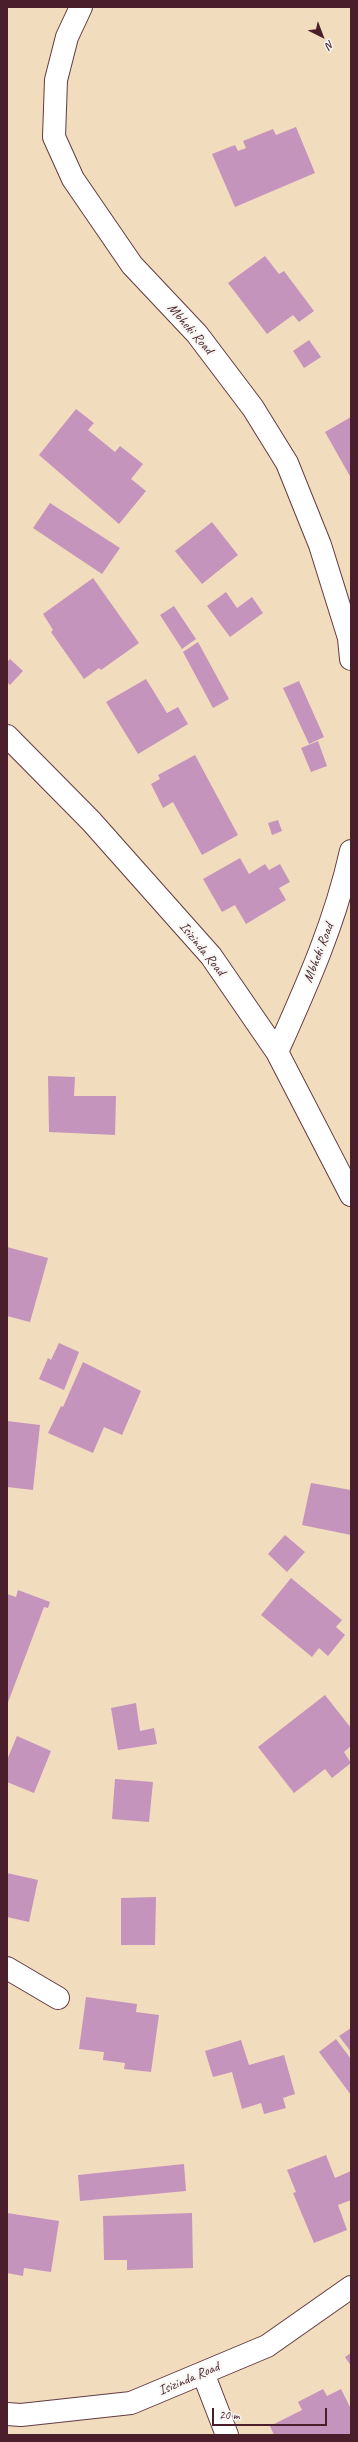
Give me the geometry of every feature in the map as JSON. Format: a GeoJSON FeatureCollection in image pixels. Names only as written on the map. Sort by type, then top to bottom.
{"type":"FeatureCollection","features":[{"type":"Feature","properties":{"kind":"street","name":"Mbheki Road"},"geometry":{"type":"LineString","coordinates":[[81,7],[67,37],[56,80],[54,137],[72,179],[132,265],[197,334],[253,408],[287,463],[320,545],[348,638],[351,659]]}},
{"type":"Feature","properties":{"kind":"street","name":"Isizinda Road"},"geometry":{"type":"LineString","coordinates":[[7,736],[91,821],[211,956],[277,1052],[351,1195]]}},
{"type":"Feature","properties":{"kind":"street","name":"Mbheki Road"},"geometry":{"type":"LineString","coordinates":[[277,1052],[321,955],[346,876],[351,851]]}},
{"type":"Feature","properties":{"kind":"street"},"geometry":{"type":"LineString","coordinates":[[7,1968],[58,1998]]}},
{"type":"Feature","properties":{"kind":"street","name":"Isizinda Road"},"geometry":{"type":"LineString","coordinates":[[7,2414],[21,2416],[131,2403],[267,2346],[351,2287]]}},
{"type":"Feature","properties":{"kind":"street"},"geometry":{"type":"LineString","coordinates":[[203,2373],[227,2435]]}},
{"type":"Feature","properties":{"kind":"building"},"geometry":{"type":"Polygon","coordinates":[[[296,127],[315,173],[235,207],[212,154],[235,145],[238,151],[246,148],[243,141],[273,129],[276,135],[296,127]]]}},
{"type":"Feature","properties":{"kind":"building"},"geometry":{"type":"Polygon","coordinates":[[[265,256],[279,274],[284,271],[314,311],[299,322],[293,315],[267,334],[228,283],[265,256]]]}},
{"type":"Feature","properties":{"kind":"building"},"geometry":{"type":"Polygon","coordinates":[[[309,340],[321,357],[304,368],[293,351],[309,340]]]}},
{"type":"Feature","properties":{"kind":"building"},"geometry":{"type":"Polygon","coordinates":[[[76,409],[94,423],[88,430],[115,452],[120,446],[143,464],[131,479],[146,491],[119,524],[39,455],[76,409]]]}},
{"type":"Feature","properties":{"kind":"building"},"geometry":{"type":"Polygon","coordinates":[[[351,417],[351,478],[325,432],[351,417]]]}},
{"type":"Feature","properties":{"kind":"building"},"geometry":{"type":"Polygon","coordinates":[[[50,503],[120,548],[102,574],[33,528],[50,503]]]}},
{"type":"Feature","properties":{"kind":"building"},"geometry":{"type":"Polygon","coordinates":[[[212,522],[238,555],[202,584],[175,551],[212,522]]]}},
{"type":"Feature","properties":{"kind":"building"},"geometry":{"type":"Polygon","coordinates":[[[93,578],[139,643],[101,670],[99,668],[84,679],[51,632],[53,630],[43,614],[93,578]]]}},
{"type":"Feature","properties":{"kind":"building"},"geometry":{"type":"Polygon","coordinates":[[[226,592],[237,608],[252,597],[263,613],[230,637],[207,606],[226,592]]]}},
{"type":"Feature","properties":{"kind":"building"},"geometry":{"type":"Polygon","coordinates":[[[174,606],[196,639],[182,649],[160,615],[174,606]]]}},
{"type":"Feature","properties":{"kind":"building"},"geometry":{"type":"Polygon","coordinates":[[[198,642],[229,699],[213,708],[183,652],[198,642]]]}},
{"type":"Feature","properties":{"kind":"building"},"geometry":{"type":"Polygon","coordinates":[[[10,659],[23,671],[10,685],[7,682],[7,662],[10,659]]]}},
{"type":"Feature","properties":{"kind":"building"},"geometry":{"type":"Polygon","coordinates":[[[146,679],[167,713],[178,707],[188,724],[138,754],[106,702],[146,679]]]}},
{"type":"Feature","properties":{"kind":"building"},"geometry":{"type":"Polygon","coordinates":[[[299,681],[324,737],[309,744],[283,688],[299,681]]]}},
{"type":"Feature","properties":{"kind":"building"},"geometry":{"type":"Polygon","coordinates":[[[318,741],[327,766],[311,772],[301,748],[318,741]]]}},
{"type":"Feature","properties":{"kind":"building"},"geometry":{"type":"Polygon","coordinates":[[[195,755],[238,835],[202,855],[173,802],[163,808],[151,784],[160,779],[158,775],[195,755]]]}},
{"type":"Feature","properties":{"kind":"building"},"geometry":{"type":"Polygon","coordinates":[[[278,820],[282,831],[272,835],[268,823],[278,820]]]}},
{"type":"Feature","properties":{"kind":"building"},"geometry":{"type":"Polygon","coordinates":[[[240,858],[249,874],[265,864],[269,870],[280,864],[290,882],[279,888],[286,900],[246,924],[235,905],[222,912],[203,879],[240,858]]]}},
{"type":"Feature","properties":{"kind":"building"},"geometry":{"type":"Polygon","coordinates":[[[48,1076],[75,1077],[74,1096],[116,1096],[115,1135],[49,1132],[48,1076]]]}},
{"type":"Feature","properties":{"kind":"building"},"geometry":{"type":"Polygon","coordinates":[[[7,1247],[48,1258],[30,1322],[7,1316],[7,1247]]]}},
{"type":"Feature","properties":{"kind":"building"},"geometry":{"type":"Polygon","coordinates":[[[59,1343],[79,1352],[64,1390],[39,1379],[48,1358],[51,1360],[59,1343]]]}},
{"type":"Feature","properties":{"kind":"building"},"geometry":{"type":"Polygon","coordinates":[[[83,1362],[141,1391],[122,1435],[104,1427],[93,1453],[48,1433],[61,1406],[63,1407],[83,1362]]]}},
{"type":"Feature","properties":{"kind":"building"},"geometry":{"type":"Polygon","coordinates":[[[7,1421],[40,1425],[33,1490],[7,1487],[7,1421]]]}},
{"type":"Feature","properties":{"kind":"building"},"geometry":{"type":"Polygon","coordinates":[[[311,1483],[351,1490],[351,1535],[302,1525],[311,1483]]]}},
{"type":"Feature","properties":{"kind":"building"},"geometry":{"type":"Polygon","coordinates":[[[285,1535],[305,1552],[287,1572],[268,1554],[285,1535]]]}},
{"type":"Feature","properties":{"kind":"building"},"geometry":{"type":"Polygon","coordinates":[[[291,1578],[342,1620],[336,1627],[345,1635],[328,1656],[319,1648],[312,1657],[261,1615],[291,1578]]]}},
{"type":"Feature","properties":{"kind":"building"},"geometry":{"type":"Polygon","coordinates":[[[18,1590],[50,1602],[48,1608],[44,1607],[7,1705],[7,1594],[16,1597],[18,1590]]]}},
{"type":"Feature","properties":{"kind":"building"},"geometry":{"type":"Polygon","coordinates":[[[325,1695],[351,1728],[351,1746],[344,1752],[351,1763],[332,1778],[325,1769],[294,1793],[258,1747],[325,1695]]]}},
{"type":"Feature","properties":{"kind":"building"},"geometry":{"type":"Polygon","coordinates":[[[136,1703],[140,1731],[154,1728],[157,1744],[118,1750],[111,1708],[136,1703]]]}},
{"type":"Feature","properties":{"kind":"building"},"geometry":{"type":"Polygon","coordinates":[[[17,1736],[51,1751],[34,1793],[7,1782],[7,1760],[17,1736]]]}},
{"type":"Feature","properties":{"kind":"building"},"geometry":{"type":"Polygon","coordinates":[[[115,1779],[153,1782],[149,1822],[112,1819],[115,1779]]]}},
{"type":"Feature","properties":{"kind":"building"},"geometry":{"type":"Polygon","coordinates":[[[7,1873],[38,1880],[29,1922],[7,1917],[7,1873]]]}},
{"type":"Feature","properties":{"kind":"building"},"geometry":{"type":"Polygon","coordinates":[[[156,1897],[155,1945],[121,1945],[121,1898],[156,1897]]]}},
{"type":"Feature","properties":{"kind":"building"},"geometry":{"type":"Polygon","coordinates":[[[86,1997],[137,2004],[136,2012],[159,2015],[151,2072],[124,2069],[125,2063],[103,2060],[104,2052],[79,2049],[86,1997]]]}},
{"type":"Feature","properties":{"kind":"building"},"geometry":{"type":"Polygon","coordinates":[[[351,2028],[351,2052],[339,2036],[351,2028]]]}},
{"type":"Feature","properties":{"kind":"building"},"geometry":{"type":"Polygon","coordinates":[[[336,2039],[351,2059],[351,2095],[319,2052],[336,2039]]]}},
{"type":"Feature","properties":{"kind":"building"},"geometry":{"type":"Polygon","coordinates":[[[241,2040],[249,2065],[284,2055],[295,2094],[283,2098],[286,2108],[264,2114],[261,2103],[242,2109],[232,2072],[213,2077],[205,2051],[241,2040]]]}},
{"type":"Feature","properties":{"kind":"building"},"geometry":{"type":"Polygon","coordinates":[[[326,2155],[335,2178],[351,2171],[351,2200],[338,2205],[347,2230],[314,2243],[293,2193],[296,2192],[287,2170],[326,2155]]]}},
{"type":"Feature","properties":{"kind":"building"},"geometry":{"type":"Polygon","coordinates":[[[184,2164],[186,2191],[80,2201],[78,2175],[184,2164]]]}},
{"type":"Feature","properties":{"kind":"building"},"geometry":{"type":"Polygon","coordinates":[[[7,2213],[59,2221],[51,2272],[24,2268],[23,2276],[7,2273],[7,2213]]]}},
{"type":"Feature","properties":{"kind":"building"},"geometry":{"type":"Polygon","coordinates":[[[192,2213],[193,2268],[127,2270],[127,2260],[104,2260],[103,2216],[192,2213]]]}},
{"type":"Feature","properties":{"kind":"building"},"geometry":{"type":"Polygon","coordinates":[[[351,2353],[351,2366],[345,2357],[351,2353]]]}},
{"type":"Feature","properties":{"kind":"building"},"geometry":{"type":"Polygon","coordinates":[[[323,2389],[327,2396],[341,2389],[351,2409],[351,2435],[274,2435],[270,2426],[302,2410],[298,2402],[323,2389]]]}}]}
